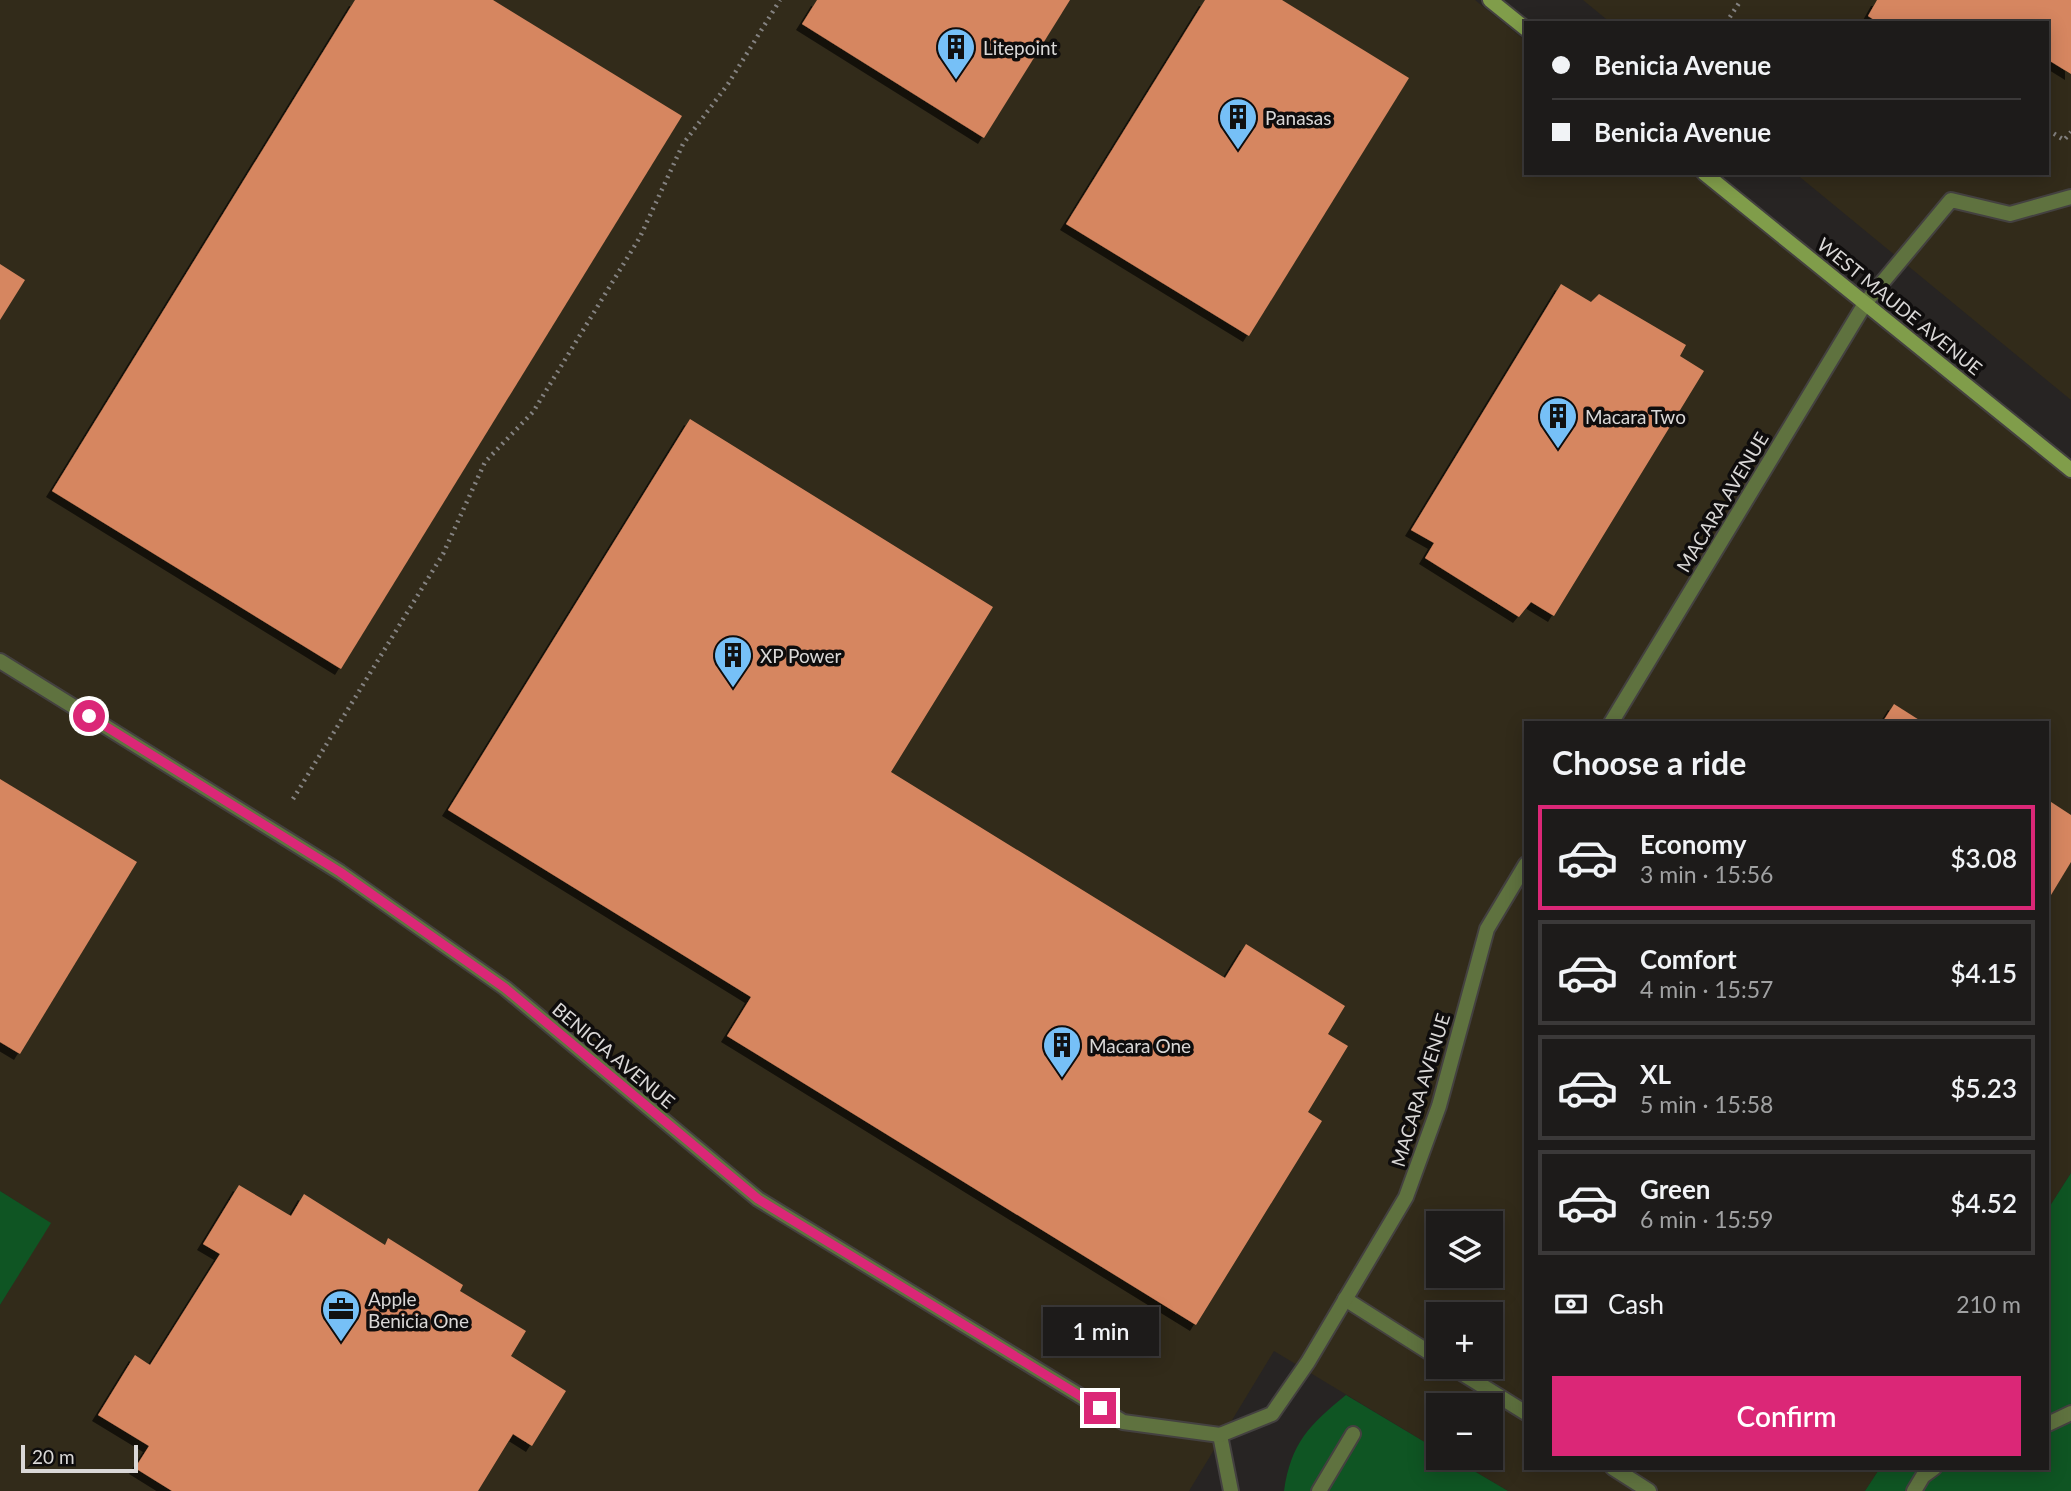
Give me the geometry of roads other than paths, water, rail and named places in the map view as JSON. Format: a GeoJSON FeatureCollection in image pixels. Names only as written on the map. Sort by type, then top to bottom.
{"type":"FeatureCollection","features":[{"type":"Feature","properties":{"kind":"main road"},"geometry":{"type":"LineString","coordinates":[[1490,0],[1524,27]]}},
{"type":"Feature","properties":{"kind":"main road","name":"WEST MAUDE AVENUE"},"geometry":{"type":"LineString","coordinates":[[1707,175],[2071,470]]}},
{"type":"Feature","properties":{"kind":"street","name":"MACARA AVENUE"},"geometry":{"type":"LineString","coordinates":[[1612,721],[1866,302],[1951,200],[2010,214],[2071,197]]}},
{"type":"Feature","properties":{"kind":"street","name":"BENICIA AVENUE"},"geometry":{"type":"LineString","coordinates":[[0,661],[340,872],[505,988],[758,1199],[1123,1422],[1220,1435]]}},
{"type":"Feature","properties":{"kind":"street","name":"MACARA AVENUE"},"geometry":{"type":"LineString","coordinates":[[1220,1435],[1272,1413],[1308,1362],[1406,1197],[1439,1106],[1487,929],[1524,867]]}},
{"type":"Feature","properties":{"kind":"street"},"geometry":{"type":"LineString","coordinates":[[1345,1299],[1426,1350]]}},
{"type":"Feature","properties":{"kind":"street"},"geometry":{"type":"LineString","coordinates":[[1471,1379],[1524,1412]]}},
{"type":"Feature","properties":{"kind":"street"},"geometry":{"type":"LineString","coordinates":[[2049,1424],[2071,1413]]}},
{"type":"Feature","properties":{"kind":"street"},"geometry":{"type":"LineString","coordinates":[[1319,1491],[1353,1434]]}},
{"type":"Feature","properties":{"kind":"street"},"geometry":{"type":"LineString","coordinates":[[1220,1435],[1231,1491]]}},
{"type":"Feature","properties":{"kind":"street"},"geometry":{"type":"LineString","coordinates":[[1616,1470],[1649,1491]]}},
{"type":"Feature","properties":{"kind":"street"},"geometry":{"type":"LineString","coordinates":[[1914,1491],[1923,1476],[1931,1470]]}},
{"type":"Feature","properties":{"kind":"place","name":"Litepoint"},"geometry":{"type":"Point","coordinates":[956,81]}},
{"type":"Feature","properties":{"kind":"place","name":"Panasas"},"geometry":{"type":"Point","coordinates":[1238,151]}},
{"type":"Feature","properties":{"kind":"place","name":"Macara Two"},"geometry":{"type":"Point","coordinates":[1558,450]}},
{"type":"Feature","properties":{"kind":"place","name":"XP Power"},"geometry":{"type":"Point","coordinates":[733,689]}},
{"type":"Feature","properties":{"kind":"place","name":"Macara One"},"geometry":{"type":"Point","coordinates":[1062,1079]}},
{"type":"Feature","properties":{"kind":"place","name":"Apple Benicia One"},"geometry":{"type":"Point","coordinates":[341,1343]}}]}
